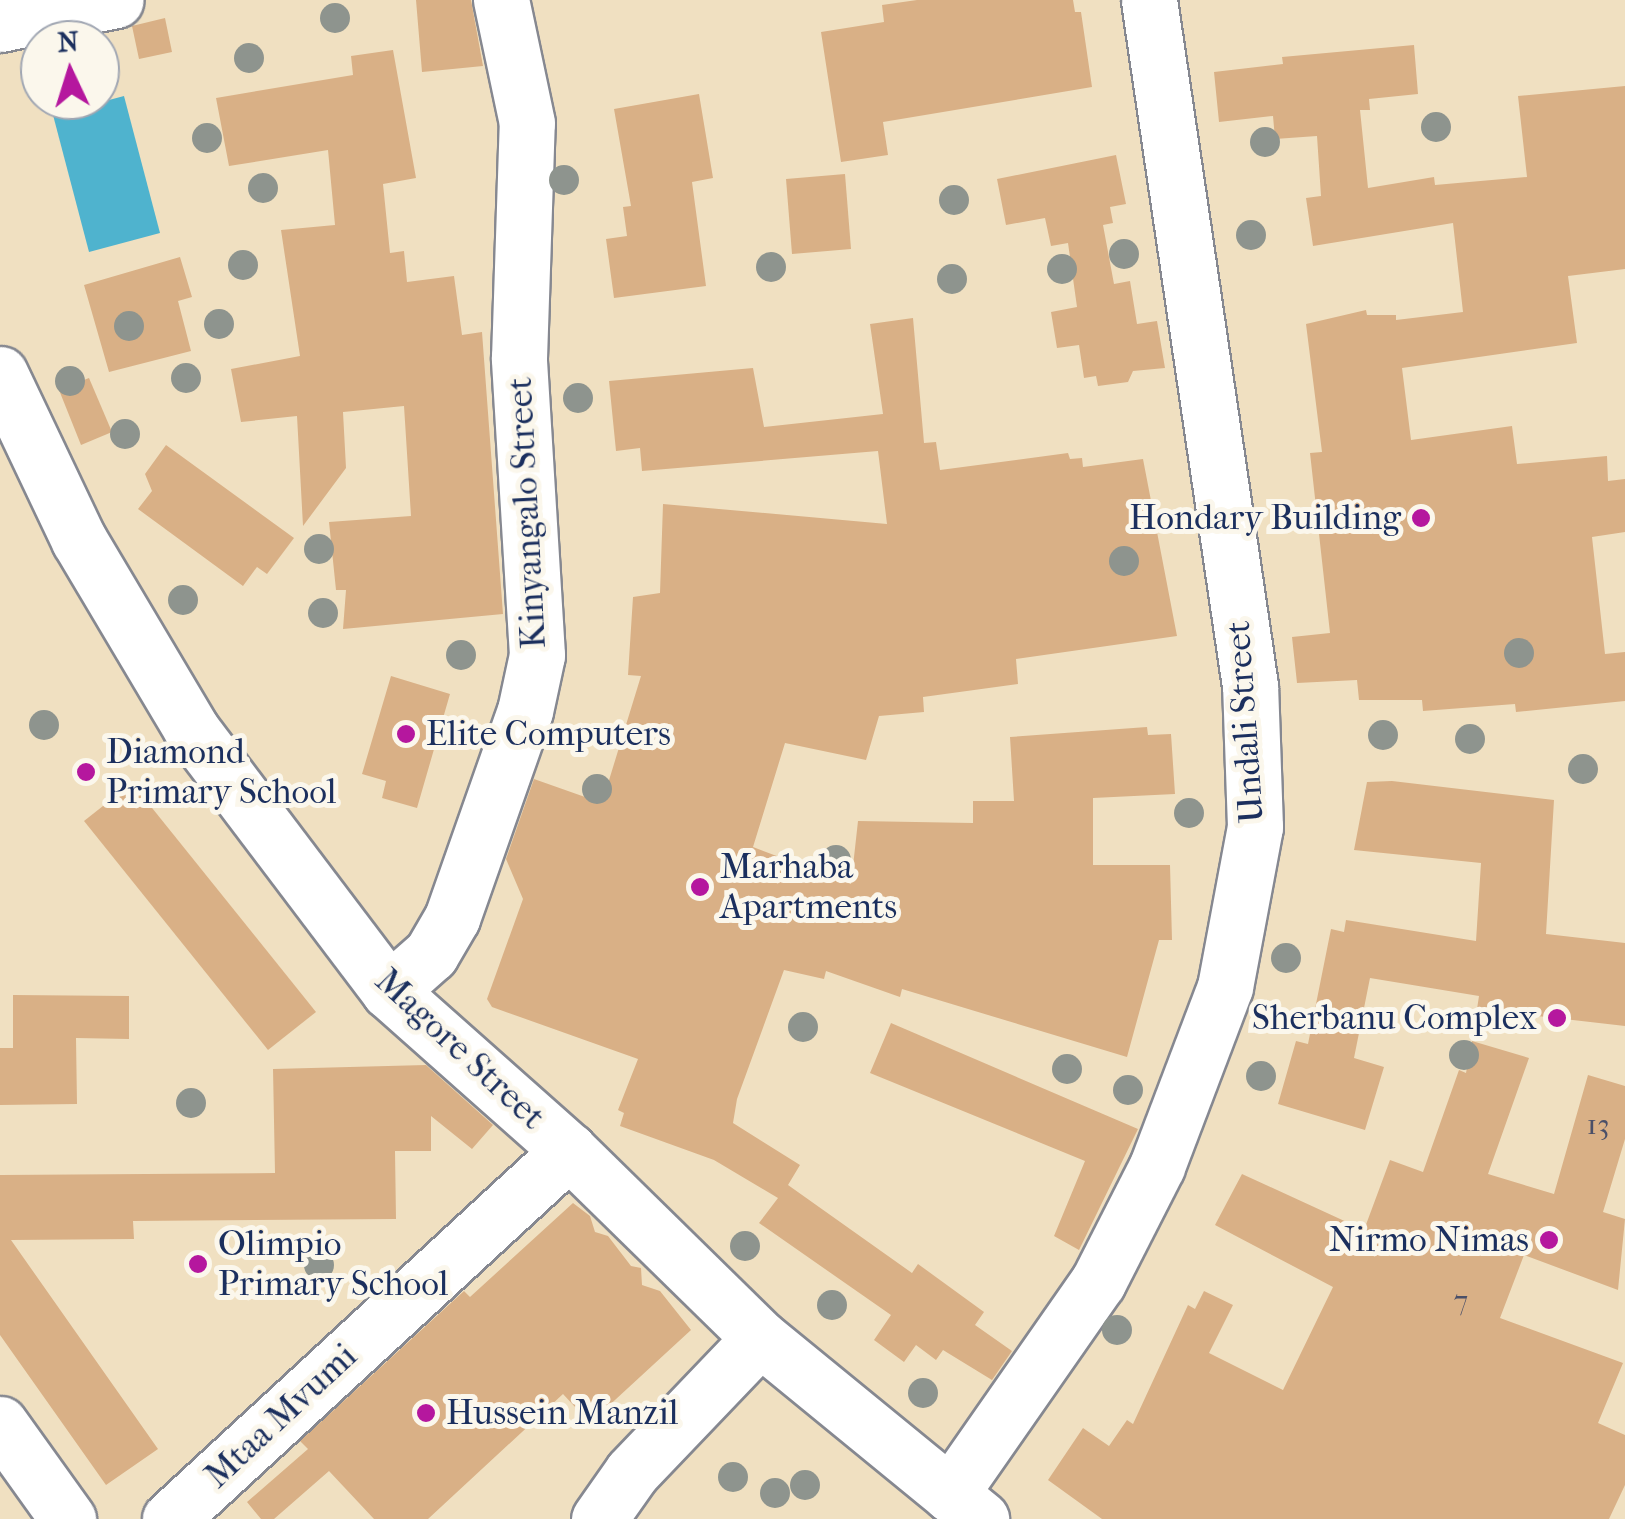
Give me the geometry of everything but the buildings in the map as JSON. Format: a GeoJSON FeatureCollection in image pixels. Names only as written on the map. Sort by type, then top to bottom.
{"type":"FeatureCollection","features":[{"type":"Feature","properties":{"kind":"street"},"geometry":{"type":"LineString","coordinates":[[0,24],[116,0]]}},
{"type":"Feature","properties":{"kind":"street","name":"Kinyangalo Street"},"geometry":{"type":"LineString","coordinates":[[388,991],[431,954],[452,918],[525,711],[536,655],[519,358],[527,122],[501,0]]}},
{"type":"Feature","properties":{"kind":"street","name":"Undali Street"},"geometry":{"type":"LineString","coordinates":[[966,1507],[1098,1282],[1156,1166],[1225,987],[1255,826],[1250,686],[1149,0]]}},
{"type":"Feature","properties":{"kind":"street","name":"Magore Street"},"geometry":{"type":"LineString","coordinates":[[0,374],[80,540],[192,728],[388,991],[569,1151],[760,1338],[966,1507]]}},
{"type":"Feature","properties":{"kind":"street","name":"Mtaa Mvumi"},"geometry":{"type":"LineString","coordinates":[[170,1519],[569,1151]]}},
{"type":"Feature","properties":{"kind":"street"},"geometry":{"type":"LineString","coordinates":[[600,1519],[632,1472],[760,1338]]}},
{"type":"Feature","properties":{"kind":"street"},"geometry":{"type":"LineString","coordinates":[[0,1424],[68,1519]]}},
{"type":"Feature","properties":{"kind":"water"},"geometry":{"type":"Polygon","coordinates":[[[124,96],[160,233],[89,252],[54,120],[120,120],[120,97],[124,96]]]}},
{"type":"Feature","properties":{"kind":"place","name":"Hondary Building"},"geometry":{"type":"Point","coordinates":[1421,518]}},
{"type":"Feature","properties":{"kind":"place","name":"Elite Computers"},"geometry":{"type":"Point","coordinates":[406,734]}},
{"type":"Feature","properties":{"kind":"place","name":"Diamond Primary School"},"geometry":{"type":"Point","coordinates":[86,772]}},
{"type":"Feature","properties":{"kind":"place","name":"Marhaba Apartments"},"geometry":{"type":"Point","coordinates":[700,887]}},
{"type":"Feature","properties":{"kind":"place","name":"Sherbanu Complex"},"geometry":{"type":"Point","coordinates":[1557,1018]}},
{"type":"Feature","properties":{"kind":"place","name":"Nirmo Nimas"},"geometry":{"type":"Point","coordinates":[1549,1240]}},
{"type":"Feature","properties":{"kind":"place","name":"Olimpio Primary School"},"geometry":{"type":"Point","coordinates":[198,1264]}},
{"type":"Feature","properties":{"kind":"place","name":"Hussein Manzil"},"geometry":{"type":"Point","coordinates":[426,1413]}}]}
